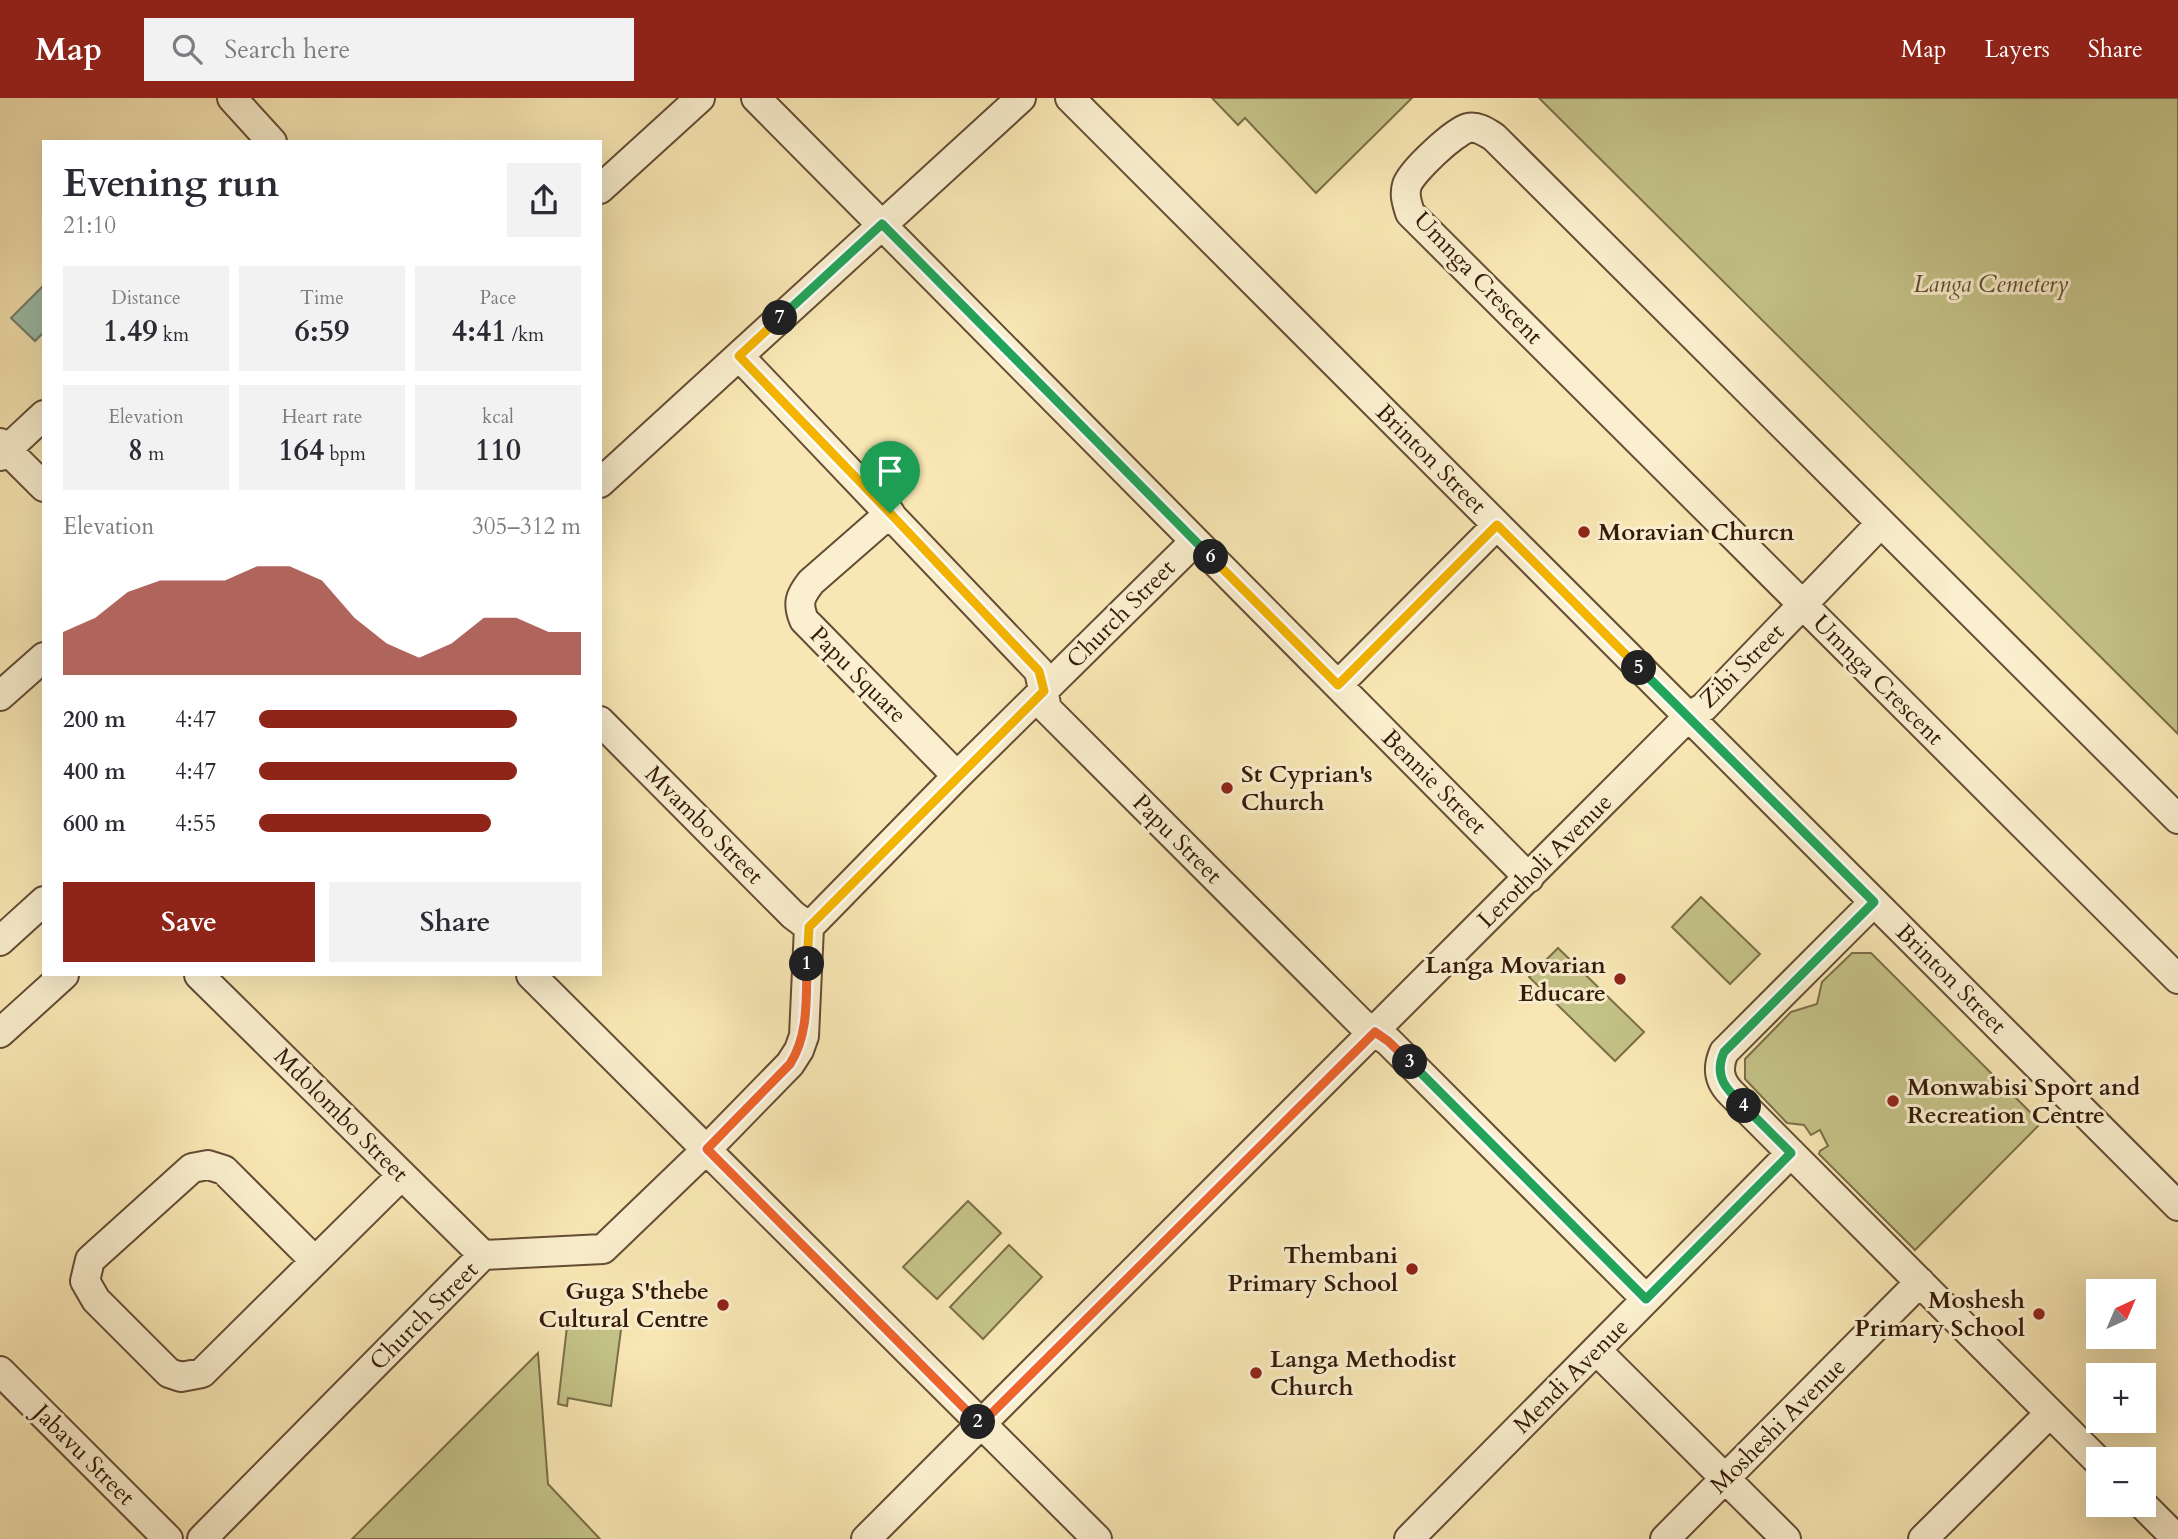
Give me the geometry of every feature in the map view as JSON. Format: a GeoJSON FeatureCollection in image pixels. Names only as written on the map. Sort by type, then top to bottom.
{"type":"FeatureCollection","features":[{"type":"Feature","properties":{"kind":"street"},"geometry":{"type":"LineString","coordinates":[[232,98],[270,140]]}},
{"type":"Feature","properties":{"kind":"street"},"geometry":{"type":"LineString","coordinates":[[602,187],[700,98]]}},
{"type":"Feature","properties":{"kind":"street","name":"Bennie Street"},"geometry":{"type":"LineString","coordinates":[[756,98],[1529,878]]}},
{"type":"Feature","properties":{"kind":"street"},"geometry":{"type":"LineString","coordinates":[[602,481],[1021,98]]}},
{"type":"Feature","properties":{"kind":"street","name":"Brinton Street"},"geometry":{"type":"LineString","coordinates":[[1070,98],[2178,1206]]}},
{"type":"Feature","properties":{"kind":"street","name":"Umnga Crescent"},"geometry":{"type":"LineString","coordinates":[[2178,819],[1494,137],[1480,129],[1470,128],[1456,135],[1420,169],[1408,184],[1406,197],[1410,213],[2178,979]]}},
{"type":"Feature","properties":{"kind":"street","name":"Papu Street"},"geometry":{"type":"LineString","coordinates":[[739,356],[1039,671],[1047,709],[1352,1014],[1388,1041],[1646,1299]]}},
{"type":"Feature","properties":{"kind":"street"},"geometry":{"type":"LineString","coordinates":[[42,417],[2,449],[42,485]]}},
{"type":"Feature","properties":{"kind":"street","name":"Papu Square"},"geometry":{"type":"LineString","coordinates":[[890,513],[811,583],[801,595],[799,608],[804,620],[957,776]]}},
{"type":"Feature","properties":{"kind":"street","name":"Zibi Street"},"geometry":{"type":"LineString","coordinates":[[1688,717],[1704,707],[1881,523]]}},
{"type":"Feature","properties":{"kind":"street"},"geometry":{"type":"LineString","coordinates":[[1338,685],[1497,525]]}},
{"type":"Feature","properties":{"kind":"street","name":"Church Street"},"geometry":{"type":"LineString","coordinates":[[202,1539],[483,1255],[603,1249],[707,1149],[790,1064],[799,1050],[804,1035],[809,927],[957,776],[1195,541]]}},
{"type":"Feature","properties":{"kind":"street"},"geometry":{"type":"LineString","coordinates":[[0,696],[42,659]]}},
{"type":"Feature","properties":{"kind":"street","name":"Lerotholi Avenue"},"geometry":{"type":"LineString","coordinates":[[866,1539],[1688,717]]}},
{"type":"Feature","properties":{"kind":"street","name":"Mvambo Street"},"geometry":{"type":"LineString","coordinates":[[602,723],[793,915],[809,927]]}},
{"type":"Feature","properties":{"kind":"street"},"geometry":{"type":"LineString","coordinates":[[1874,902],[1730,1046],[1721,1060],[1724,1086],[2086,1449]]}},
{"type":"Feature","properties":{"kind":"street"},"geometry":{"type":"LineString","coordinates":[[0,941],[42,903]]}},
{"type":"Feature","properties":{"kind":"street"},"geometry":{"type":"LineString","coordinates":[[0,1033],[63,976]]}},
{"type":"Feature","properties":{"kind":"street","name":"Mdolombo Street"},"geometry":{"type":"LineString","coordinates":[[200,976],[483,1255]]}},
{"type":"Feature","properties":{"kind":"street"},"geometry":{"type":"LineString","coordinates":[[532,976],[1097,1539]]}},
{"type":"Feature","properties":{"kind":"street","name":"Mendi Avenue"},"geometry":{"type":"LineString","coordinates":[[1409,1539],[1791,1153]]}},
{"type":"Feature","properties":{"kind":"street"},"geometry":{"type":"LineString","coordinates":[[314,1260],[224,1170],[208,1164],[192,1168],[90,1260],[85,1281],[89,1292],[169,1373],[181,1377],[202,1373],[402,1175]]}},
{"type":"Feature","properties":{"kind":"street","name":"Mosheshi Avenue"},"geometry":{"type":"LineString","coordinates":[[1665,1539],[1920,1282]]}},
{"type":"Feature","properties":{"kind":"street"},"geometry":{"type":"LineString","coordinates":[[1596,1350],[1786,1539]]}},
{"type":"Feature","properties":{"kind":"street","name":"Jabavu Street"},"geometry":{"type":"LineString","coordinates":[[0,1371],[168,1539]]}},
{"type":"Feature","properties":{"kind":"street"},"geometry":{"type":"LineString","coordinates":[[1923,1539],[2050,1412]]}},
{"type":"Feature","properties":{"kind":"street"},"geometry":{"type":"LineString","coordinates":[[2155,1517],[2177,1539]]}},
{"type":"Feature","properties":{"kind":"green space"},"geometry":{"type":"Polygon","coordinates":[[[1212,98],[1412,98],[1316,193],[1245,118],[1238,125],[1212,98]]]}},
{"type":"Feature","properties":{"kind":"green space","name":"Langa Cemetery"},"geometry":{"type":"Polygon","coordinates":[[[1539,98],[2178,98],[2178,734],[1539,98]]]}},
{"type":"Feature","properties":{"kind":"green space"},"geometry":{"type":"Polygon","coordinates":[[[1701,897],[1760,954],[1730,984],[1672,927],[1701,897]]]}},
{"type":"Feature","properties":{"kind":"green space"},"geometry":{"type":"Polygon","coordinates":[[[1558,948],[1644,1032],[1615,1061],[1529,977],[1558,948]]]}},
{"type":"Feature","properties":{"kind":"green space","name":"Monwabisi Sport and Recreation Centre"},"geometry":{"type":"Polygon","coordinates":[[[1852,953],[1871,953],[2041,1123],[1915,1250],[1819,1154],[1828,1146],[1820,1130],[1811,1135],[1804,1125],[1787,1123],[1745,1079],[1745,1059],[1791,1012],[1817,1004],[1822,982],[1852,953]]]}},
{"type":"Feature","properties":{"kind":"green space"},"geometry":{"type":"Polygon","coordinates":[[[968,1201],[1001,1233],[937,1299],[903,1267],[968,1201]]]}},
{"type":"Feature","properties":{"kind":"green space"},"geometry":{"type":"Polygon","coordinates":[[[1009,1245],[1042,1277],[983,1339],[950,1307],[1009,1245]]]}},
{"type":"Feature","properties":{"kind":"green space"},"geometry":{"type":"Polygon","coordinates":[[[611,1316],[619,1317],[619,1322],[622,1322],[611,1406],[568,1398],[567,1406],[558,1404],[568,1318],[610,1321],[611,1316]]]}},
{"type":"Feature","properties":{"kind":"green space"},"geometry":{"type":"Polygon","coordinates":[[[538,1353],[548,1484],[600,1539],[352,1539],[538,1353]]]}},
{"type":"Feature","properties":{"kind":"shaded area"},"geometry":{"type":"Polygon","coordinates":[[[42,287],[42,334],[35,341],[11,318],[42,287]]]}},
{"type":"Feature","properties":{"kind":"place","name":"Moravian Churcn"},"geometry":{"type":"Point","coordinates":[1584,532]}},
{"type":"Feature","properties":{"kind":"place","name":"St Cyprian's Church"},"geometry":{"type":"Point","coordinates":[1227,788]}},
{"type":"Feature","properties":{"kind":"place","name":"Langa Movarian Educare"},"geometry":{"type":"Point","coordinates":[1620,979]}},
{"type":"Feature","properties":{"kind":"place","name":"Monwabisi Sport and Recreation Centre"},"geometry":{"type":"Point","coordinates":[1893,1101]}},
{"type":"Feature","properties":{"kind":"place","name":"Thembani Primary School"},"geometry":{"type":"Point","coordinates":[1412,1269]}},
{"type":"Feature","properties":{"kind":"place","name":"Guga S'thebe Cultural Centre"},"geometry":{"type":"Point","coordinates":[723,1305]}},
{"type":"Feature","properties":{"kind":"place","name":"Moshesh Primary School"},"geometry":{"type":"Point","coordinates":[2039,1314]}},
{"type":"Feature","properties":{"kind":"place","name":"Langa Methodist Church"},"geometry":{"type":"Point","coordinates":[1256,1373]}},
{"type":"Feature","properties":{"kind":"route"},"geometry":{"type":"LineString","coordinates":[[882,224],[1338,685],[1497,525],[1874,902],[1724,1052],[1721,1060],[1719,1068],[1724,1086],[1791,1153],[1646,1299],[1388,1041],[1375,1032],[981,1424],[707,1149],[790,1064],[799,1050],[804,1035],[809,927],[1044,691],[1039,671],[890,513],[739,356],[882,224]]}}]}
